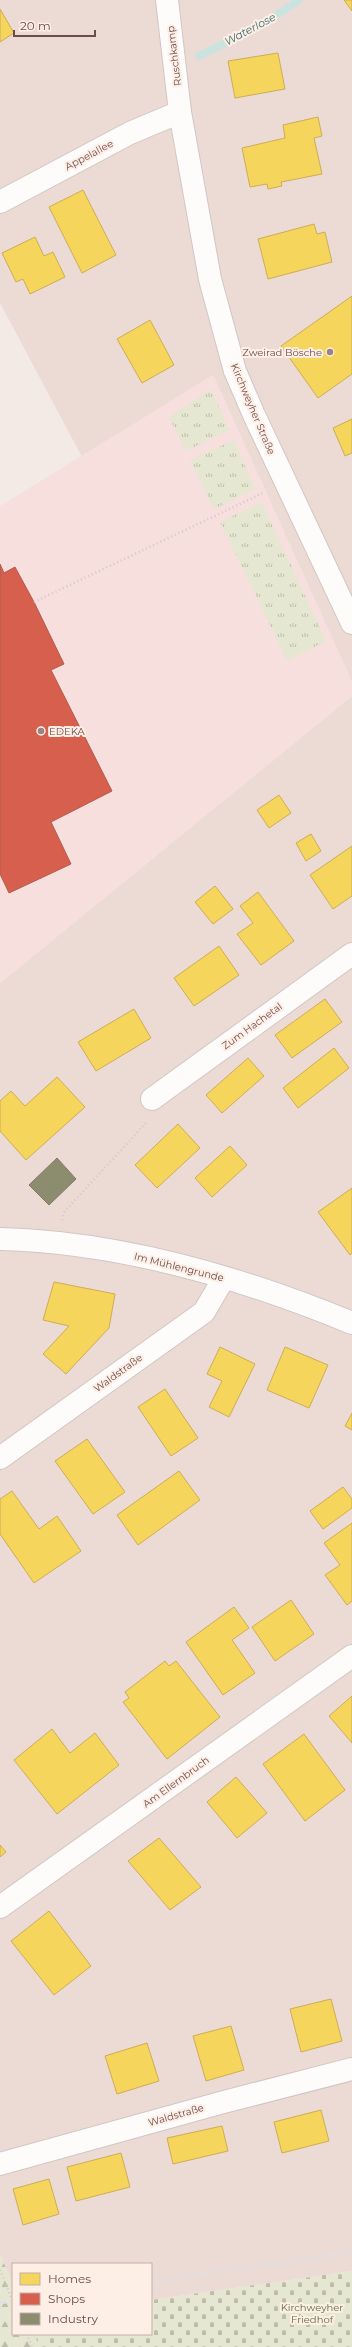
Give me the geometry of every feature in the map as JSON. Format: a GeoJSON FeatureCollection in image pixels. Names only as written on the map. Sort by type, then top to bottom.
{"type":"FeatureCollection","features":[{"type":"Feature","properties":{"kind":"street","name":"Ruschkamp"},"geometry":{"type":"LineString","coordinates":[[167,0],[180,112]]}},
{"type":"Feature","properties":{"kind":"street","name":"Appelallee"},"geometry":{"type":"LineString","coordinates":[[0,202],[130,133],[180,112]]}},
{"type":"Feature","properties":{"kind":"street","name":"Kirchweyher Straße"},"geometry":{"type":"LineString","coordinates":[[180,112],[210,279],[236,371],[285,482],[352,624]]}},
{"type":"Feature","properties":{"kind":"street","name":"Zum Hachetal"},"geometry":{"type":"LineString","coordinates":[[152,1099],[352,954]]}},
{"type":"Feature","properties":{"kind":"street","name":"Im Mühlengrunde"},"geometry":{"type":"LineString","coordinates":[[0,1239],[108,1249],[224,1278],[352,1323]]}},
{"type":"Feature","properties":{"kind":"street","name":"Waldstraße"},"geometry":{"type":"LineString","coordinates":[[0,1458],[204,1312],[224,1278]]}},
{"type":"Feature","properties":{"kind":"street","name":"Am Ellernbruch"},"geometry":{"type":"LineString","coordinates":[[0,1907],[352,1656]]}},
{"type":"Feature","properties":{"kind":"street","name":"Waldstraße"},"geometry":{"type":"LineString","coordinates":[[0,2164],[220,2103],[352,2069]]}},
{"type":"Feature","properties":{"kind":"path"},"geometry":{"type":"LineString","coordinates":[[34,602],[190,530],[285,482]]}},
{"type":"Feature","properties":{"kind":"path"},"geometry":{"type":"LineString","coordinates":[[62,1220],[65,1211],[147,1122],[152,1099]]}},
{"type":"Feature","properties":{"kind":"path"},"geometry":{"type":"LineString","coordinates":[[0,2270],[12,2300]]}},
{"type":"Feature","properties":{"kind":"path"},"geometry":{"type":"LineString","coordinates":[[27,2335],[32,2347]]}},
{"type":"Feature","properties":{"kind":"shaded area"},"geometry":{"type":"Polygon","coordinates":[[[0,0],[352,0],[352,682],[213,375],[82,457],[0,303],[0,0]]]}},
{"type":"Feature","properties":{"kind":"shaded area"},"geometry":{"type":"Polygon","coordinates":[[[213,375],[352,682],[352,696],[0,983],[0,506],[213,375]]]}},
{"type":"Feature","properties":{"kind":"shaded area"},"geometry":{"type":"Polygon","coordinates":[[[352,696],[352,2271],[152,2300],[152,2263],[12,2263],[12,2283],[0,2254],[0,983],[352,696]]]}},
{"type":"Feature","properties":{"kind":"green space"},"geometry":{"type":"Polygon","coordinates":[[[211,389],[229,430],[186,451],[169,417],[211,389]]]}},
{"type":"Feature","properties":{"kind":"green space"},"geometry":{"type":"Polygon","coordinates":[[[234,440],[255,489],[214,509],[190,460],[234,440]]]}},
{"type":"Feature","properties":{"kind":"green space"},"geometry":{"type":"Polygon","coordinates":[[[262,502],[326,641],[287,661],[220,522],[262,502]]]}},
{"type":"Feature","properties":{"kind":"green space"},"geometry":{"type":"Polygon","coordinates":[[[0,2254],[12,2283],[12,2335],[34,2335],[40,2347],[0,2347],[0,2254]]]}},
{"type":"Feature","properties":{"kind":"green space","name":"Kirchweyher Friedhof"},"geometry":{"type":"Polygon","coordinates":[[[352,2271],[352,2347],[40,2347],[34,2335],[152,2335],[152,2300],[352,2271]]]}},
{"type":"Feature","properties":{"kind":"building: Homes"},"geometry":{"type":"Polygon","coordinates":[[[344,0],[352,0],[352,11],[344,0]]]}},
{"type":"Feature","properties":{"kind":"building: Homes"},"geometry":{"type":"Polygon","coordinates":[[[0,9],[14,33],[0,42],[0,9]]]}},
{"type":"Feature","properties":{"kind":"building: Homes"},"geometry":{"type":"Polygon","coordinates":[[[278,53],[285,89],[235,98],[228,61],[278,53]]]}},
{"type":"Feature","properties":{"kind":"building: Homes"},"geometry":{"type":"Polygon","coordinates":[[[318,117],[322,136],[314,138],[322,174],[281,182],[282,186],[268,189],[267,184],[250,187],[242,148],[285,138],[283,125],[318,117]]]}},
{"type":"Feature","properties":{"kind":"building: Homes"},"geometry":{"type":"Polygon","coordinates":[[[83,190],[116,255],[82,273],[49,207],[83,190]]]}},
{"type":"Feature","properties":{"kind":"building: Homes"},"geometry":{"type":"Polygon","coordinates":[[[314,224],[317,234],[325,232],[332,262],[268,279],[258,239],[314,224]]]}},
{"type":"Feature","properties":{"kind":"building: Homes"},"geometry":{"type":"Polygon","coordinates":[[[35,237],[44,256],[53,252],[65,277],[30,294],[23,279],[16,282],[2,253],[35,237]]]}},
{"type":"Feature","properties":{"kind":"building: Homes"},"geometry":{"type":"Polygon","coordinates":[[[352,296],[352,374],[318,398],[281,346],[352,296]]]}},
{"type":"Feature","properties":{"kind":"building: Homes"},"geometry":{"type":"Polygon","coordinates":[[[150,320],[174,365],[142,383],[117,339],[150,320]]]}},
{"type":"Feature","properties":{"kind":"building: Homes"},"geometry":{"type":"Polygon","coordinates":[[[352,419],[352,453],[345,456],[333,428],[352,419]]]}},
{"type":"Feature","properties":{"kind":"building: Homes"},"geometry":{"type":"Polygon","coordinates":[[[279,795],[291,813],[269,828],[257,810],[279,795]]]}},
{"type":"Feature","properties":{"kind":"building: Homes"},"geometry":{"type":"Polygon","coordinates":[[[311,834],[321,851],[306,861],[296,843],[311,834]]]}},
{"type":"Feature","properties":{"kind":"building: Homes"},"geometry":{"type":"Polygon","coordinates":[[[352,846],[352,896],[333,909],[310,875],[352,846]]]}},
{"type":"Feature","properties":{"kind":"building: Homes"},"geometry":{"type":"Polygon","coordinates":[[[215,886],[233,909],[213,924],[195,902],[215,886]]]}},
{"type":"Feature","properties":{"kind":"building: Homes"},"geometry":{"type":"Polygon","coordinates":[[[258,892],[294,941],[261,965],[237,934],[253,923],[240,906],[258,892]]]}},
{"type":"Feature","properties":{"kind":"building: Homes"},"geometry":{"type":"Polygon","coordinates":[[[219,946],[239,975],[194,1006],[174,978],[219,946]]]}},
{"type":"Feature","properties":{"kind":"building: Homes"},"geometry":{"type":"Polygon","coordinates":[[[325,999],[342,1022],[292,1058],[275,1035],[325,999]]]}},
{"type":"Feature","properties":{"kind":"building: Homes"},"geometry":{"type":"Polygon","coordinates":[[[134,1009],[151,1038],[96,1071],[78,1042],[134,1009]]]}},
{"type":"Feature","properties":{"kind":"building: Homes"},"geometry":{"type":"Polygon","coordinates":[[[334,1048],[349,1068],[298,1108],[283,1088],[334,1048]]]}},
{"type":"Feature","properties":{"kind":"building: Homes"},"geometry":{"type":"Polygon","coordinates":[[[248,1058],[264,1076],[222,1113],[206,1095],[248,1058]]]}},
{"type":"Feature","properties":{"kind":"building: Homes"},"geometry":{"type":"Polygon","coordinates":[[[57,1077],[85,1107],[26,1160],[0,1131],[0,1101],[11,1091],[25,1106],[57,1077]]]}},
{"type":"Feature","properties":{"kind":"building: Homes"},"geometry":{"type":"Polygon","coordinates":[[[178,1124],[200,1148],[157,1188],[135,1165],[178,1124]]]}},
{"type":"Feature","properties":{"kind":"building: Homes"},"geometry":{"type":"Polygon","coordinates":[[[230,1146],[247,1165],[212,1197],[195,1178],[230,1146]]]}},
{"type":"Feature","properties":{"kind":"building: Homes"},"geometry":{"type":"Polygon","coordinates":[[[352,1188],[352,1253],[350,1255],[318,1212],[352,1188]]]}},
{"type":"Feature","properties":{"kind":"building: Homes"},"geometry":{"type":"Polygon","coordinates":[[[54,1282],[115,1294],[109,1328],[66,1374],[43,1354],[69,1326],[43,1320],[54,1282]]]}},
{"type":"Feature","properties":{"kind":"building: Homes"},"geometry":{"type":"Polygon","coordinates":[[[220,1347],[255,1364],[229,1417],[209,1407],[222,1381],[207,1374],[220,1347]]]}},
{"type":"Feature","properties":{"kind":"building: Homes"},"geometry":{"type":"Polygon","coordinates":[[[285,1347],[328,1365],[309,1408],[267,1390],[285,1347]]]}},
{"type":"Feature","properties":{"kind":"building: Homes"},"geometry":{"type":"Polygon","coordinates":[[[165,1389],[198,1438],[171,1456],[138,1407],[165,1389]]]}},
{"type":"Feature","properties":{"kind":"building: Homes"},"geometry":{"type":"Polygon","coordinates":[[[352,1413],[352,1430],[345,1426],[352,1413]]]}},
{"type":"Feature","properties":{"kind":"building: Homes"},"geometry":{"type":"Polygon","coordinates":[[[87,1439],[125,1492],[93,1514],[55,1461],[87,1439]]]}},
{"type":"Feature","properties":{"kind":"building: Homes"},"geometry":{"type":"Polygon","coordinates":[[[179,1471],[200,1500],[138,1545],[117,1515],[179,1471]]]}},
{"type":"Feature","properties":{"kind":"building: Homes"},"geometry":{"type":"Polygon","coordinates":[[[343,1487],[352,1499],[352,1508],[323,1529],[310,1511],[343,1487]]]}},
{"type":"Feature","properties":{"kind":"building: Homes"},"geometry":{"type":"Polygon","coordinates":[[[12,1491],[39,1529],[57,1516],[81,1551],[34,1583],[0,1534],[0,1499],[12,1491]]]}},
{"type":"Feature","properties":{"kind":"building: Homes"},"geometry":{"type":"Polygon","coordinates":[[[352,1523],[352,1601],[347,1605],[325,1575],[340,1565],[324,1543],[352,1523]]]}},
{"type":"Feature","properties":{"kind":"building: Homes"},"geometry":{"type":"Polygon","coordinates":[[[291,1600],[314,1634],[275,1661],[252,1627],[291,1600]]]}},
{"type":"Feature","properties":{"kind":"building: Homes"},"geometry":{"type":"Polygon","coordinates":[[[234,1607],[249,1628],[232,1640],[255,1673],[223,1695],[186,1642],[234,1607]]]}},
{"type":"Feature","properties":{"kind":"building: Homes"},"geometry":{"type":"Polygon","coordinates":[[[165,1661],[169,1666],[176,1661],[220,1717],[167,1759],[123,1702],[129,1698],[125,1692],[165,1661]]]}},
{"type":"Feature","properties":{"kind":"building: Homes"},"geometry":{"type":"Polygon","coordinates":[[[352,1696],[352,1743],[329,1716],[352,1696]]]}},
{"type":"Feature","properties":{"kind":"building: Homes"},"geometry":{"type":"Polygon","coordinates":[[[52,1729],[70,1753],[95,1733],[119,1765],[57,1814],[14,1760],[52,1729]]]}},
{"type":"Feature","properties":{"kind":"building: Homes"},"geometry":{"type":"Polygon","coordinates":[[[304,1734],[345,1790],[305,1821],[263,1764],[304,1734]]]}},
{"type":"Feature","properties":{"kind":"building: Homes"},"geometry":{"type":"Polygon","coordinates":[[[236,1777],[267,1813],[237,1838],[207,1802],[236,1777]]]}},
{"type":"Feature","properties":{"kind":"building: Homes"},"geometry":{"type":"Polygon","coordinates":[[[159,1838],[201,1887],[170,1910],[128,1861],[159,1838]]]}},
{"type":"Feature","properties":{"kind":"building: Homes"},"geometry":{"type":"Polygon","coordinates":[[[0,1845],[6,1852],[0,1857],[0,1845]]]}},
{"type":"Feature","properties":{"kind":"building: Homes"},"geometry":{"type":"Polygon","coordinates":[[[49,1911],[91,1966],[54,1995],[11,1941],[49,1911]]]}},
{"type":"Feature","properties":{"kind":"building: Homes"},"geometry":{"type":"Polygon","coordinates":[[[331,1999],[342,2041],[301,2052],[290,2009],[331,1999]]]}},
{"type":"Feature","properties":{"kind":"building: Homes"},"geometry":{"type":"Polygon","coordinates":[[[231,2026],[244,2070],[206,2081],[193,2036],[231,2026]]]}},
{"type":"Feature","properties":{"kind":"building: Homes"},"geometry":{"type":"Polygon","coordinates":[[[147,2043],[159,2081],[117,2094],[105,2056],[147,2043]]]}},
{"type":"Feature","properties":{"kind":"building: Homes"},"geometry":{"type":"Polygon","coordinates":[[[321,2110],[329,2141],[282,2153],[274,2122],[321,2110]]]}},
{"type":"Feature","properties":{"kind":"building: Homes"},"geometry":{"type":"Polygon","coordinates":[[[222,2126],[228,2151],[173,2164],[167,2138],[222,2126]]]}},
{"type":"Feature","properties":{"kind":"building: Homes"},"geometry":{"type":"Polygon","coordinates":[[[121,2153],[130,2187],[76,2201],[67,2167],[121,2153]]]}},
{"type":"Feature","properties":{"kind":"building: Homes"},"geometry":{"type":"Polygon","coordinates":[[[49,2179],[59,2214],[23,2225],[13,2189],[49,2179]]]}},
{"type":"Feature","properties":{"kind":"building: Shops","name":"EDEKA"},"geometry":{"type":"Polygon","coordinates":[[[0,564],[4,573],[15,567],[34,602],[64,664],[51,670],[112,791],[51,822],[71,864],[9,893],[0,874],[0,564]]]}},
{"type":"Feature","properties":{"kind":"building: Industry"},"geometry":{"type":"Polygon","coordinates":[[[57,1158],[76,1179],[49,1205],[29,1185],[57,1158]]]}},
{"type":"Feature","properties":{"kind":"waterway","name":"Waterlose"},"geometry":{"type":"LineString","coordinates":[[199,56],[265,23],[299,0]]}},
{"type":"Feature","properties":{"kind":"railway"},"geometry":{"type":"LineString","coordinates":[[152,2281],[352,2252]]}},
{"type":"Feature","properties":{"kind":"railway"},"geometry":{"type":"LineString","coordinates":[[0,2303],[12,2301]]}},
{"type":"Feature","properties":{"kind":"place","name":"Zweirad Bösche"},"geometry":{"type":"Point","coordinates":[330,352]}},
{"type":"Feature","properties":{"kind":"place","name":"EDEKA"},"geometry":{"type":"Point","coordinates":[41,731]}}]}
